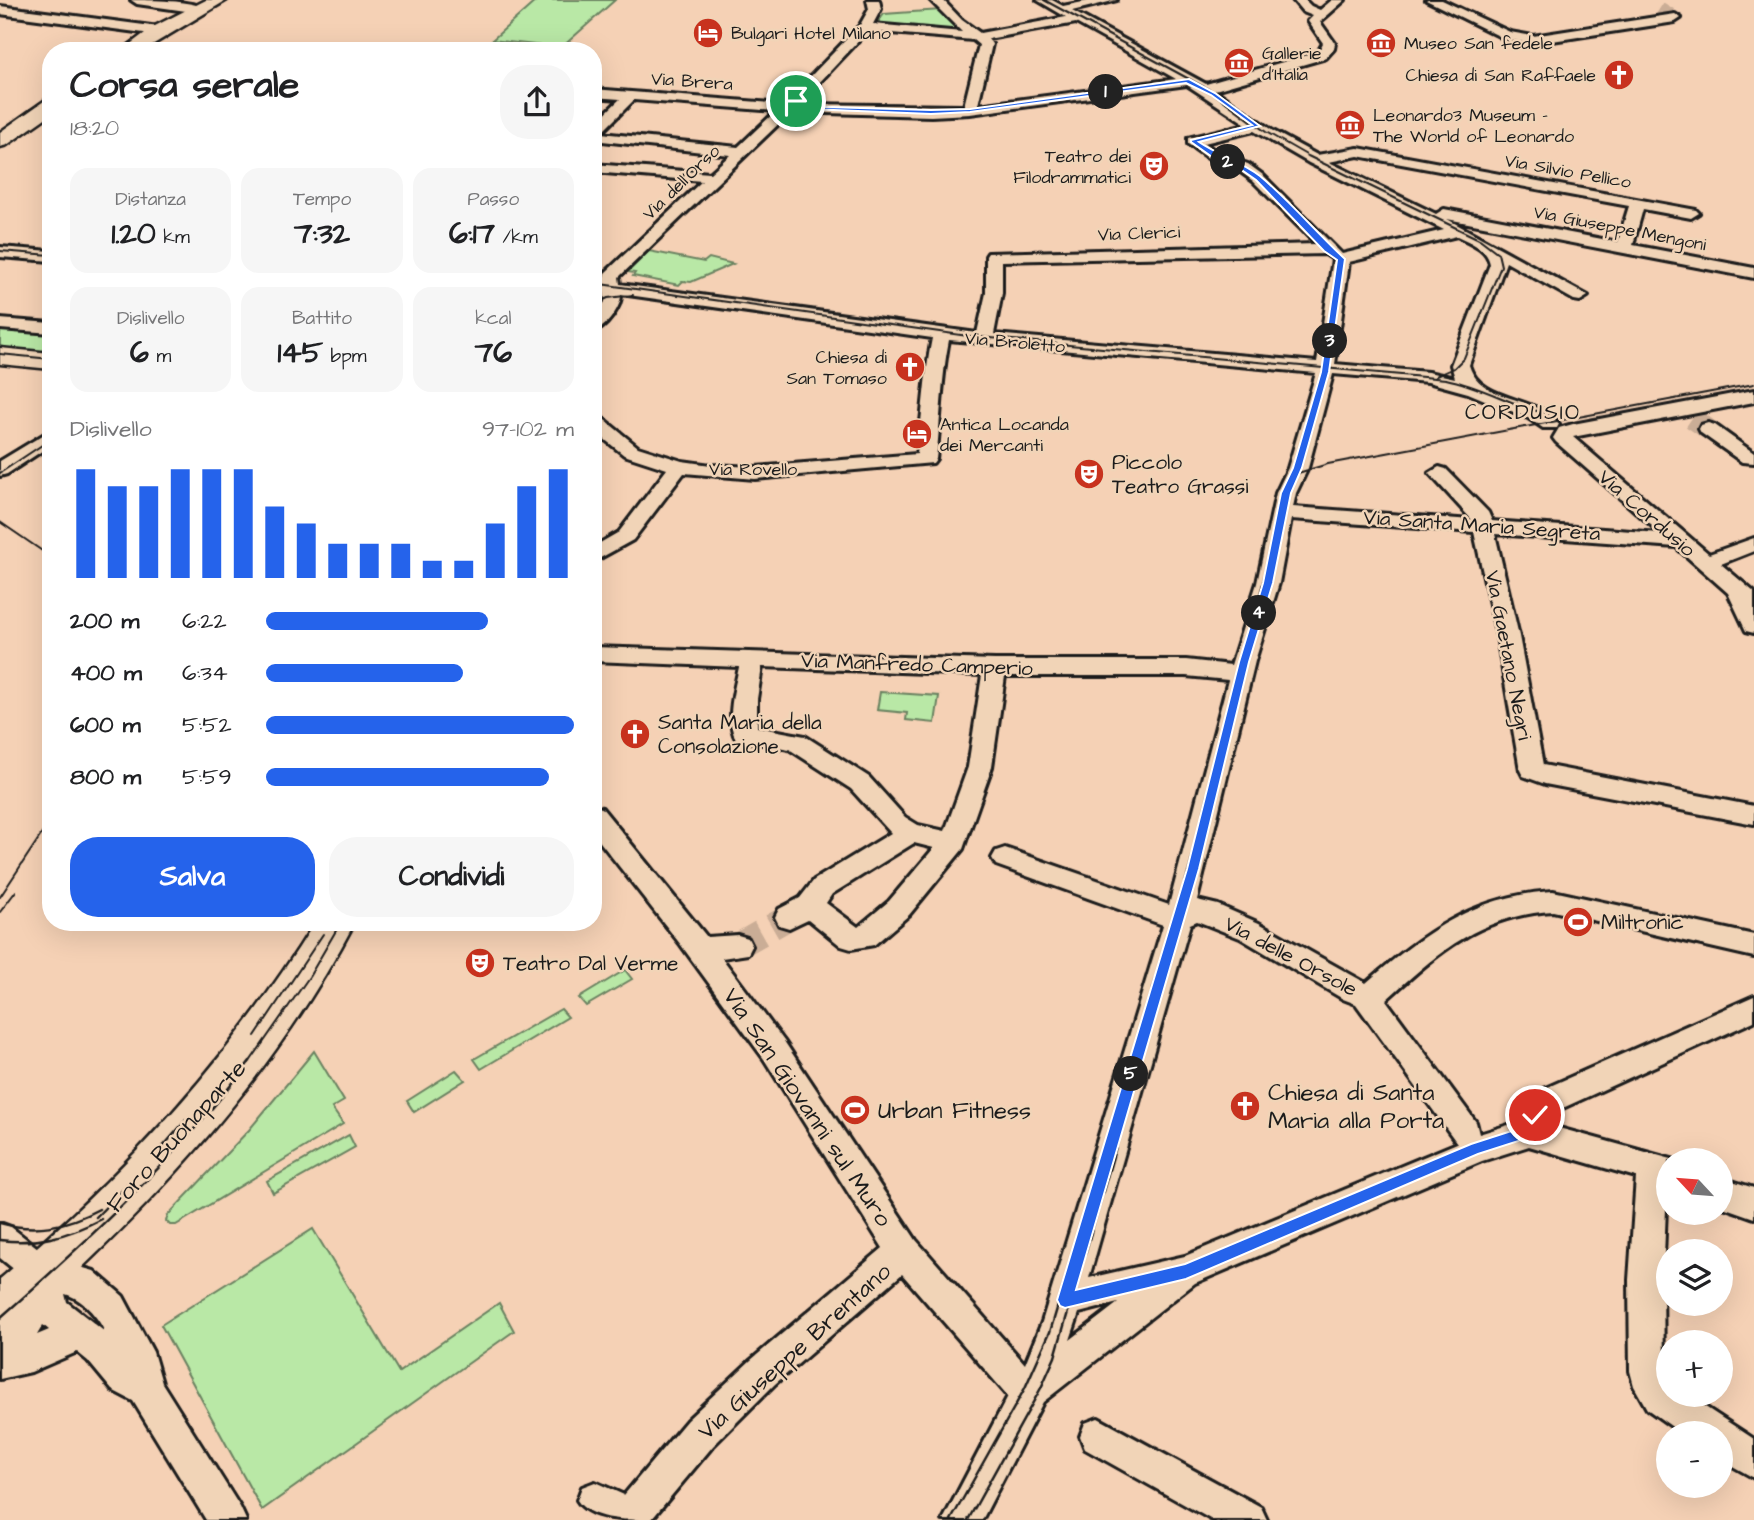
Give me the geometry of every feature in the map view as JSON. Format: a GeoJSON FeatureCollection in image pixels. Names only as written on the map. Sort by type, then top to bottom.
{"type":"FeatureCollection","features":[{"type":"Feature","properties":{"kind":"street"},"geometry":{"type":"LineString","coordinates":[[0,21],[43,0]]}},
{"type":"Feature","properties":{"kind":"street"},"geometry":{"type":"LineString","coordinates":[[138,0],[197,11]]}},
{"type":"Feature","properties":{"kind":"street"},"geometry":{"type":"LineString","coordinates":[[143,42],[219,0]]}},
{"type":"Feature","properties":{"kind":"street"},"geometry":{"type":"LineString","coordinates":[[873,0],[875,8],[865,27],[980,37],[1077,19]]}},
{"type":"Feature","properties":{"kind":"street"},"geometry":{"type":"LineString","coordinates":[[936,0],[958,23],[986,44],[970,110]]}},
{"type":"Feature","properties":{"kind":"street"},"geometry":{"type":"LineString","coordinates":[[1043,0],[1195,85],[1314,160],[1460,231],[1580,296]]}},
{"type":"Feature","properties":{"kind":"street"},"geometry":{"type":"LineString","coordinates":[[1060,10],[1111,0]]}},
{"type":"Feature","properties":{"kind":"street"},"geometry":{"type":"LineString","coordinates":[[1299,0],[1307,9],[1320,13],[1339,0]]}},
{"type":"Feature","properties":{"kind":"street"},"geometry":{"type":"LineString","coordinates":[[1432,0],[1507,34],[1533,40],[1675,17]]}},
{"type":"Feature","properties":{"kind":"street"},"geometry":{"type":"LineString","coordinates":[[0,10],[159,31]]}},
{"type":"Feature","properties":{"kind":"street","name":"Via Brera"},"geometry":{"type":"LineString","coordinates":[[602,94],[788,108],[931,112],[1195,85],[1250,75],[1322,55],[1328,49],[1329,43],[1314,23],[1320,13]]}},
{"type":"Feature","properties":{"kind":"street","name":"Via dell'Orso"},"geometry":{"type":"LineString","coordinates":[[611,288],[611,276],[788,108],[865,27]]}},
{"type":"Feature","properties":{"kind":"street"},"geometry":{"type":"LineString","coordinates":[[602,136],[631,96]]}},
{"type":"Feature","properties":{"kind":"street"},"geometry":{"type":"LineString","coordinates":[[0,141],[42,111]]}},
{"type":"Feature","properties":{"kind":"street"},"geometry":{"type":"LineString","coordinates":[[962,1520],[1043,1366],[1065,1300],[1193,869],[1241,674],[1268,583],[1286,493],[1325,370],[1334,254],[1248,171],[1217,158],[1193,141],[1257,126]]}},
{"type":"Feature","properties":{"kind":"street"},"geometry":{"type":"LineString","coordinates":[[602,139],[740,152]]}},
{"type":"Feature","properties":{"kind":"street","name":"Via Silvio Pellico"},"geometry":{"type":"LineString","coordinates":[[1314,160],[1358,152],[1691,213]]}},
{"type":"Feature","properties":{"kind":"street"},"geometry":{"type":"LineString","coordinates":[[602,169],[713,178]]}},
{"type":"Feature","properties":{"kind":"street"},"geometry":{"type":"LineString","coordinates":[[1624,249],[1637,204]]}},
{"type":"Feature","properties":{"kind":"street","name":"Via Giuseppe Mengoni"},"geometry":{"type":"LineString","coordinates":[[1406,206],[1754,273]]}},
{"type":"Feature","properties":{"kind":"street"},"geometry":{"type":"LineString","coordinates":[[1485,244],[1492,240],[1499,225]]}},
{"type":"Feature","properties":{"kind":"street","name":"Via Clerici"},"geometry":{"type":"LineString","coordinates":[[984,340],[994,293],[994,256],[1284,249],[1334,254],[1460,231]]}},
{"type":"Feature","properties":{"kind":"street"},"geometry":{"type":"LineString","coordinates":[[1481,391],[1466,381],[1461,372],[1460,359],[1498,264],[1496,254],[1485,244]]}},
{"type":"Feature","properties":{"kind":"street"},"geometry":{"type":"LineString","coordinates":[[0,252],[42,255]]}},
{"type":"Feature","properties":{"kind":"street","name":"Via Broletto"},"geometry":{"type":"LineString","coordinates":[[602,286],[984,340],[1424,377],[1481,391],[1558,428]]}},
{"type":"Feature","properties":{"kind":"street"},"geometry":{"type":"LineString","coordinates":[[602,295],[611,288]]}},
{"type":"Feature","properties":{"kind":"street"},"geometry":{"type":"LineString","coordinates":[[602,316],[612,304],[611,288]]}},
{"type":"Feature","properties":{"kind":"street"},"geometry":{"type":"LineString","coordinates":[[0,324],[42,328]]}},
{"type":"Feature","properties":{"kind":"street","name":"Via Rovello"},"geometry":{"type":"LineString","coordinates":[[602,427],[631,451],[680,466],[711,471],[755,473],[926,459],[934,400],[934,370],[942,334]]}},
{"type":"Feature","properties":{"kind":"street"},"geometry":{"type":"LineString","coordinates":[[1424,377],[1450,366],[1464,349]]}},
{"type":"Feature","properties":{"kind":"street"},"geometry":{"type":"LineString","coordinates":[[0,356],[42,360]]}},
{"type":"Feature","properties":{"kind":"street"},"geometry":{"type":"LineString","coordinates":[[1558,428],[1616,422],[1694,419],[1754,396]]}},
{"type":"Feature","properties":{"kind":"street"},"geometry":{"type":"LineString","coordinates":[[1694,419],[1751,458]]}},
{"type":"Feature","properties":{"kind":"street","name":"Via Cordusio"},"geometry":{"type":"LineString","coordinates":[[1558,428],[1568,445],[1746,597]]}},
{"type":"Feature","properties":{"kind":"street"},"geometry":{"type":"LineString","coordinates":[[0,470],[42,442]]}},
{"type":"Feature","properties":{"kind":"street"},"geometry":{"type":"LineString","coordinates":[[1724,465],[1751,458]]}},
{"type":"Feature","properties":{"kind":"street"},"geometry":{"type":"LineString","coordinates":[[602,551],[626,536],[680,466]]}},
{"type":"Feature","properties":{"kind":"street"},"geometry":{"type":"LineString","coordinates":[[1438,473],[1481,516],[1484,526]]}},
{"type":"Feature","properties":{"kind":"street","name":"Via Santa Maria Segreta"},"geometry":{"type":"LineString","coordinates":[[1283,512],[1681,541]]}},
{"type":"Feature","properties":{"kind":"street","name":"Via Gaetano Negri"},"geometry":{"type":"LineString","coordinates":[[1484,526],[1508,635],[1532,770],[1545,775],[1754,815]]}},
{"type":"Feature","properties":{"kind":"street"},"geometry":{"type":"LineString","coordinates":[[1706,563],[1754,544]]}},
{"type":"Feature","properties":{"kind":"street"},"geometry":{"type":"LineString","coordinates":[[1746,597],[1754,626]]}},
{"type":"Feature","properties":{"kind":"street","name":"Via Manfredo Camperio"},"geometry":{"type":"LineString","coordinates":[[602,654],[995,668],[1186,668],[1241,674]]}},
{"type":"Feature","properties":{"kind":"street"},"geometry":{"type":"LineString","coordinates":[[752,658],[745,699],[745,733],[796,742],[860,783],[896,824],[911,832],[954,842]]}},
{"type":"Feature","properties":{"kind":"street"},"geometry":{"type":"LineString","coordinates":[[911,832],[823,887],[799,911],[850,938],[864,937],[899,908],[954,842],[980,767],[995,668]]}},
{"type":"Feature","properties":{"kind":"street","name":"Via San Giovanni sul Muro"},"geometry":{"type":"LineString","coordinates":[[602,827],[699,949],[796,1083],[904,1251],[1007,1371],[1030,1392]]}},
{"type":"Feature","properties":{"kind":"street"},"geometry":{"type":"LineString","coordinates":[[1005,858],[1177,919]]}},
{"type":"Feature","properties":{"kind":"street"},"geometry":{"type":"LineString","coordinates":[[1366,995],[1374,993],[1437,939],[1477,917],[1532,901],[1553,901],[1754,946]]}},
{"type":"Feature","properties":{"kind":"street","name":"Via delle Orsole"},"geometry":{"type":"LineString","coordinates":[[1177,919],[1188,912],[1202,911],[1251,932],[1353,991],[1366,995],[1465,1132]]}},
{"type":"Feature","properties":{"kind":"street","name":"Foro Buonaparte"},"geometry":{"type":"LineString","coordinates":[[0,1310],[81,1240],[126,1196],[200,1114],[268,1028],[310,968],[331,931]]}},
{"type":"Feature","properties":{"kind":"street"},"geometry":{"type":"LineString","coordinates":[[699,949],[738,946]]}},
{"type":"Feature","properties":{"kind":"street"},"geometry":{"type":"LineString","coordinates":[[1529,1132],[1543,1103],[1754,1009]]}},
{"type":"Feature","properties":{"kind":"street"},"geometry":{"type":"LineString","coordinates":[[1065,1300],[1186,1271],[1476,1149],[1529,1132],[1560,1143],[1656,1168]]}},
{"type":"Feature","properties":{"kind":"street"},"geometry":{"type":"LineString","coordinates":[[1733,1196],[1754,1203]]}},
{"type":"Feature","properties":{"kind":"street"},"geometry":{"type":"LineString","coordinates":[[1656,1201],[1646,1280],[1647,1371],[1652,1386],[1660,1397],[1695,1421]]}},
{"type":"Feature","properties":{"kind":"street"},"geometry":{"type":"LineString","coordinates":[[0,1238],[44,1273],[82,1282],[111,1308],[141,1364],[145,1389],[227,1520]]}},
{"type":"Feature","properties":{"kind":"street","name":"Via Giuseppe Brentano"},"geometry":{"type":"LineString","coordinates":[[595,1500],[629,1518],[700,1433],[762,1372],[904,1251]]}},
{"type":"Feature","properties":{"kind":"street"},"geometry":{"type":"LineString","coordinates":[[1030,1392],[1186,1271]]}},
{"type":"Feature","properties":{"kind":"street"},"geometry":{"type":"LineString","coordinates":[[44,1273],[52,1311],[100,1349],[124,1378],[145,1389]]}},
{"type":"Feature","properties":{"kind":"street"},"geometry":{"type":"LineString","coordinates":[[0,1352],[30,1317],[44,1273]]}},
{"type":"Feature","properties":{"kind":"street"},"geometry":{"type":"LineString","coordinates":[[0,1362],[31,1356],[80,1333]]}},
{"type":"Feature","properties":{"kind":"street"},"geometry":{"type":"LineString","coordinates":[[1098,1436],[1248,1520]]}},
{"type":"Feature","properties":{"kind":"street"},"geometry":{"type":"LineString","coordinates":[[1733,1446],[1754,1460]]}},
{"type":"Feature","properties":{"kind":"green space"},"geometry":{"type":"Polygon","coordinates":[[[537,0],[615,0],[568,42],[492,40],[537,0]]]}},
{"type":"Feature","properties":{"kind":"green space"},"geometry":{"type":"Polygon","coordinates":[[[941,10],[960,28],[950,31],[876,25],[884,14],[941,10]]]}},
{"type":"Feature","properties":{"kind":"green space"},"geometry":{"type":"Polygon","coordinates":[[[649,251],[704,262],[709,258],[733,264],[691,282],[683,281],[679,285],[633,276],[635,273],[628,272],[649,251]]]}},
{"type":"Feature","properties":{"kind":"green space"},"geometry":{"type":"Polygon","coordinates":[[[0,328],[42,331],[42,354],[0,351],[0,328]]]}},
{"type":"Feature","properties":{"kind":"green space"},"geometry":{"type":"Polygon","coordinates":[[[880,692],[939,696],[935,723],[906,720],[907,713],[877,710],[880,692]]]}},
{"type":"Feature","properties":{"kind":"green space"},"geometry":{"type":"Polygon","coordinates":[[[625,970],[632,979],[586,1006],[579,998],[625,970]]]}},
{"type":"Feature","properties":{"kind":"green space"},"geometry":{"type":"Polygon","coordinates":[[[561,1009],[568,1017],[481,1069],[474,1059],[561,1009]]]}},
{"type":"Feature","properties":{"kind":"green space"},"geometry":{"type":"Polygon","coordinates":[[[314,1051],[344,1101],[332,1108],[343,1124],[176,1225],[170,1225],[166,1221],[168,1215],[249,1130],[314,1051]]]}},
{"type":"Feature","properties":{"kind":"green space"},"geometry":{"type":"Polygon","coordinates":[[[456,1070],[465,1080],[414,1112],[407,1101],[456,1070]]]}},
{"type":"Feature","properties":{"kind":"green space"},"geometry":{"type":"Polygon","coordinates":[[[349,1135],[355,1147],[273,1193],[267,1181],[349,1135]]]}},
{"type":"Feature","properties":{"kind":"green space"},"geometry":{"type":"Polygon","coordinates":[[[313,1229],[399,1372],[499,1303],[514,1331],[262,1510],[161,1325],[313,1229]]]}},
{"type":"Feature","properties":{"kind":"tunnel"},"geometry":{"type":"LineString","coordinates":[[1660,8],[1671,15]]}},
{"type":"Feature","properties":{"kind":"tunnel"},"geometry":{"type":"LineString","coordinates":[[1692,418],[1708,429]]}},
{"type":"Feature","properties":{"kind":"tunnel"},"geometry":{"type":"LineString","coordinates":[[738,946],[789,917]]}},
{"type":"Feature","properties":{"kind":"tram line"},"geometry":{"type":"LineString","coordinates":[[1044,0],[1211,91],[1266,132],[1308,156],[1481,240],[1498,253],[1501,266],[1464,358],[1454,368],[1436,376]]}},
{"type":"Feature","properties":{"kind":"tram line"},"geometry":{"type":"LineString","coordinates":[[0,251],[42,254]]}},
{"type":"Feature","properties":{"kind":"tram line"},"geometry":{"type":"LineString","coordinates":[[602,284],[968,336],[1446,379],[1557,416]]}},
{"type":"Feature","properties":{"kind":"tram line"},"geometry":{"type":"LineString","coordinates":[[602,301],[633,295]]}},
{"type":"Feature","properties":{"kind":"tram line"},"geometry":{"type":"LineString","coordinates":[[0,354],[42,358]]}},
{"type":"Feature","properties":{"kind":"tram line"},"geometry":{"type":"LineString","coordinates":[[1131,1063],[1190,867],[1289,482],[1298,473],[1328,464],[1754,384]]}},
{"type":"Feature","properties":{"kind":"tram line"},"geometry":{"type":"LineString","coordinates":[[0,473],[42,445]]}},
{"type":"Feature","properties":{"kind":"tram line"},"geometry":{"type":"LineString","coordinates":[[0,522],[42,551]]}},
{"type":"Feature","properties":{"kind":"tram line"},"geometry":{"type":"LineString","coordinates":[[0,897],[42,834]]}},
{"type":"Feature","properties":{"kind":"tram line"},"geometry":{"type":"LineString","coordinates":[[0,912],[16,891]]}},
{"type":"Feature","properties":{"kind":"tram line"},"geometry":{"type":"LineString","coordinates":[[249,1063],[309,977],[336,931]]}},
{"type":"Feature","properties":{"kind":"tram line"},"geometry":{"type":"LineString","coordinates":[[255,1036],[323,934]]}},
{"type":"Feature","properties":{"kind":"tram line"},"geometry":{"type":"LineString","coordinates":[[0,1318],[67,1258],[163,1164],[250,1061]]}},
{"type":"Feature","properties":{"kind":"tram line"},"geometry":{"type":"LineString","coordinates":[[951,1520],[1025,1388],[1050,1332],[1131,1061]]}},
{"type":"Feature","properties":{"kind":"tram line"},"geometry":{"type":"LineString","coordinates":[[968,1520],[1041,1388],[1055,1357],[1129,1101]]}},
{"type":"Feature","properties":{"kind":"tram line"},"geometry":{"type":"LineString","coordinates":[[154,1157],[186,1120]]}},
{"type":"Feature","properties":{"kind":"tram line"},"geometry":{"type":"LineString","coordinates":[[96,1217],[137,1175]]}},
{"type":"Feature","properties":{"kind":"tram line"},"geometry":{"type":"LineString","coordinates":[[0,1223],[26,1227],[51,1226],[75,1220],[99,1209]]}},
{"type":"Feature","properties":{"kind":"tram line"},"geometry":{"type":"LineString","coordinates":[[0,1240],[52,1238],[101,1219]]}},
{"type":"Feature","properties":{"kind":"place","name":"Bulgari Hotel Milano"},"geometry":{"type":"Point","coordinates":[708,33]}},
{"type":"Feature","properties":{"kind":"place","name":"Museo San fedele"},"geometry":{"type":"Point","coordinates":[1381,43]}},
{"type":"Feature","properties":{"kind":"place","name":"Gallerie d'Italia"},"geometry":{"type":"Point","coordinates":[1239,63]}},
{"type":"Feature","properties":{"kind":"place","name":"Chiesa di San Raffaele"},"geometry":{"type":"Point","coordinates":[1619,75]}},
{"type":"Feature","properties":{"kind":"place","name":"Leonardo3 Museum – The World of Leonardo"},"geometry":{"type":"Point","coordinates":[1350,125]}},
{"type":"Feature","properties":{"kind":"place","name":"Teatro dei Filodrammatici"},"geometry":{"type":"Point","coordinates":[1154,166]}},
{"type":"Feature","properties":{"kind":"place","name":"Chiesa di San Tomaso"},"geometry":{"type":"Point","coordinates":[910,367]}},
{"type":"Feature","properties":{"kind":"place","name":"Antica Locanda dei Mercanti"},"geometry":{"type":"Point","coordinates":[917,434]}},
{"type":"Feature","properties":{"kind":"place","name":"Piccolo Teatro Grassi"},"geometry":{"type":"Point","coordinates":[1089,474]}},
{"type":"Feature","properties":{"kind":"place","name":"Santa Maria della Consolazione"},"geometry":{"type":"Point","coordinates":[635,734]}},
{"type":"Feature","properties":{"kind":"place","name":"Miltronic"},"geometry":{"type":"Point","coordinates":[1578,922]}},
{"type":"Feature","properties":{"kind":"place","name":"Teatro Dal Verme"},"geometry":{"type":"Point","coordinates":[480,963]}},
{"type":"Feature","properties":{"kind":"place","name":"Chiesa di Santa Maria alla Porta"},"geometry":{"type":"Point","coordinates":[1245,1106]}},
{"type":"Feature","properties":{"kind":"place","name":"Urban Fitness"},"geometry":{"type":"Point","coordinates":[855,1110]}},
{"type":"Feature","properties":{"kind":"district","name":"CORDUSIO"},"geometry":{"type":"Point","coordinates":[1523,412]}},
{"type":"Feature","properties":{"kind":"route"},"geometry":{"type":"LineString","coordinates":[[796,101],[788,108],[931,112],[970,110],[1187,81],[1213,94],[1257,126],[1193,141],[1217,158],[1243,167],[1258,178],[1327,249],[1341,259],[1325,372],[1298,468],[1286,493],[1268,583],[1244,662],[1193,869],[1065,1300],[1104,1293],[1186,1271],[1476,1149],[1529,1132],[1535,1115]]}}]}
